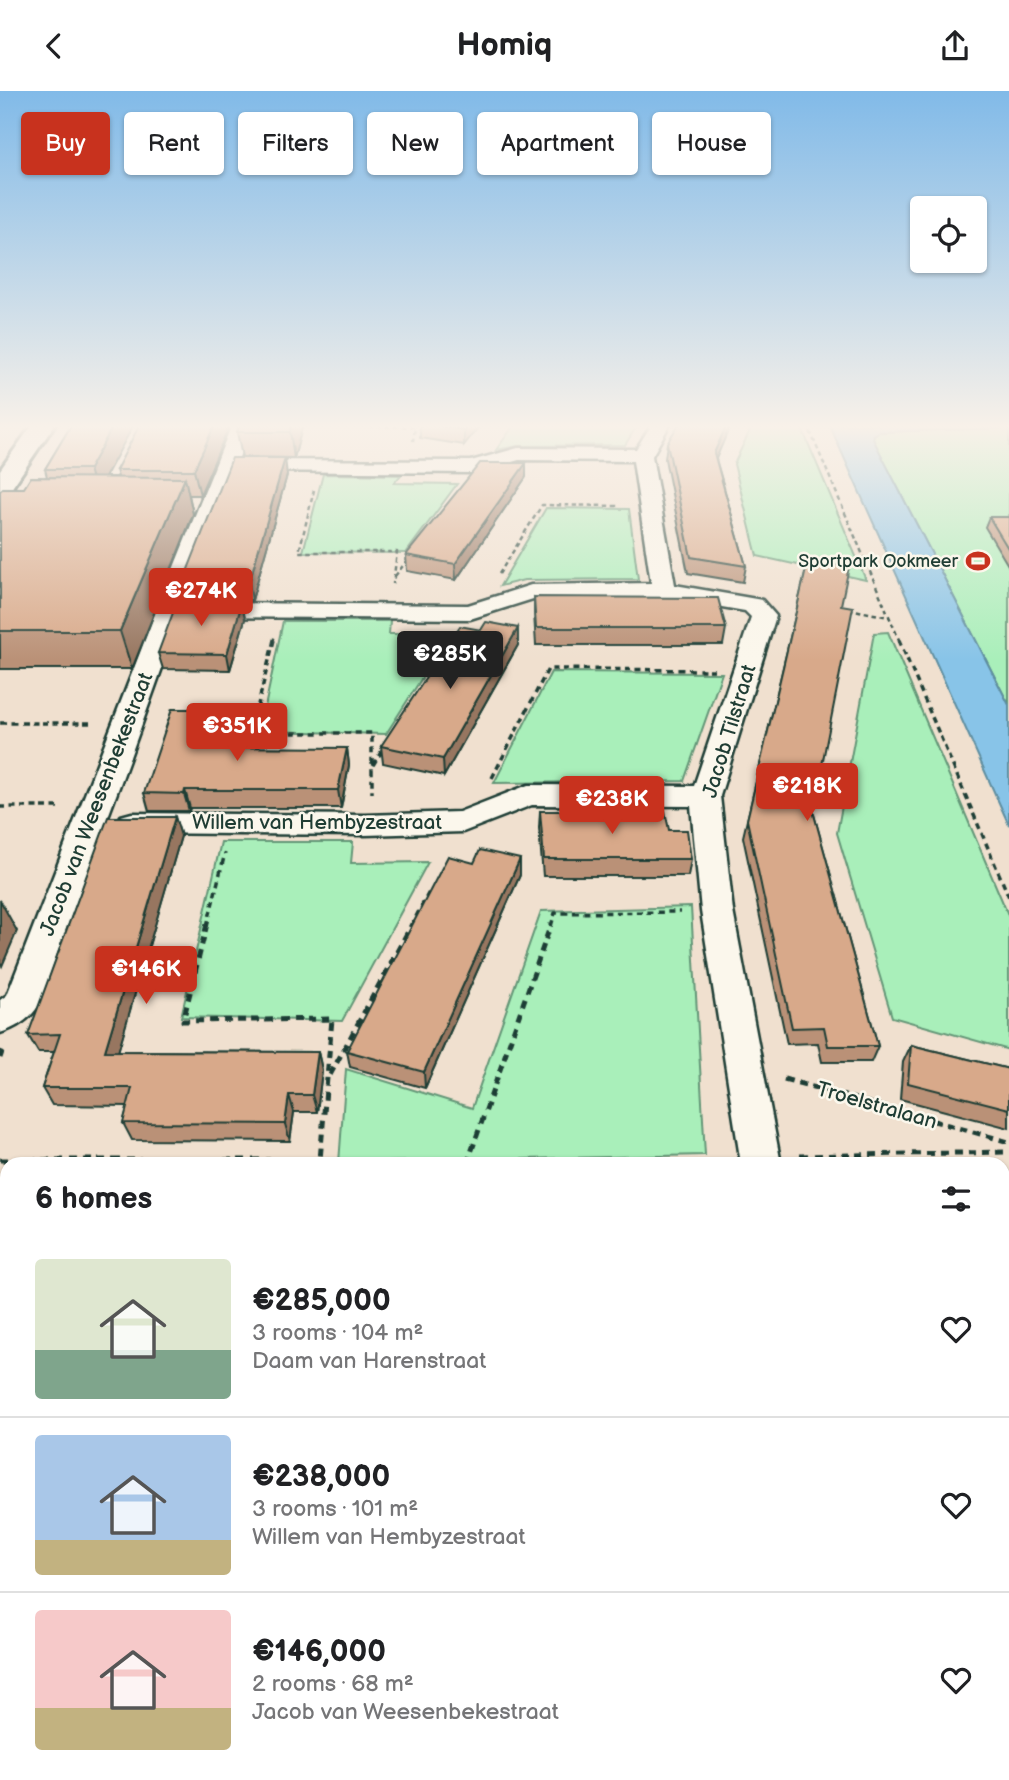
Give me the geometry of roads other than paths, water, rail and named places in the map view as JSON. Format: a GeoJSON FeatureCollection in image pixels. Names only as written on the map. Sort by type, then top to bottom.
{"type":"FeatureCollection","features":[{"type":"Feature","properties":{"kind":"street","name":"Jacob van Weesenbekestraat"},"geometry":{"type":"LineString","coordinates":[[0,1019],[22,1003],[169,609],[200,503]]}},
{"type":"Feature","properties":{"kind":"street"},"geometry":{"type":"LineString","coordinates":[[169,609],[470,611],[531,592],[664,590],[649,503]]}},
{"type":"Feature","properties":{"kind":"street","name":"Jacob Tilstraat"},"geometry":{"type":"LineString","coordinates":[[664,590],[753,605],[764,616],[705,796],[717,911],[760,1157]]}},
{"type":"Feature","properties":{"kind":"street","name":"Willem van Hembyzestraat"},"geometry":{"type":"LineString","coordinates":[[94,815],[233,823],[365,825],[463,822],[528,795],[705,796]]}},
{"type":"Feature","properties":{"kind":"water"},"geometry":{"type":"Polygon","coordinates":[[[864,503],[906,503],[1009,705],[1009,825],[864,503]]]}},
{"type":"Feature","properties":{"kind":"place","name":"Sportpark Ookmeer"},"geometry":{"type":"Point","coordinates":[978,561]}}]}
